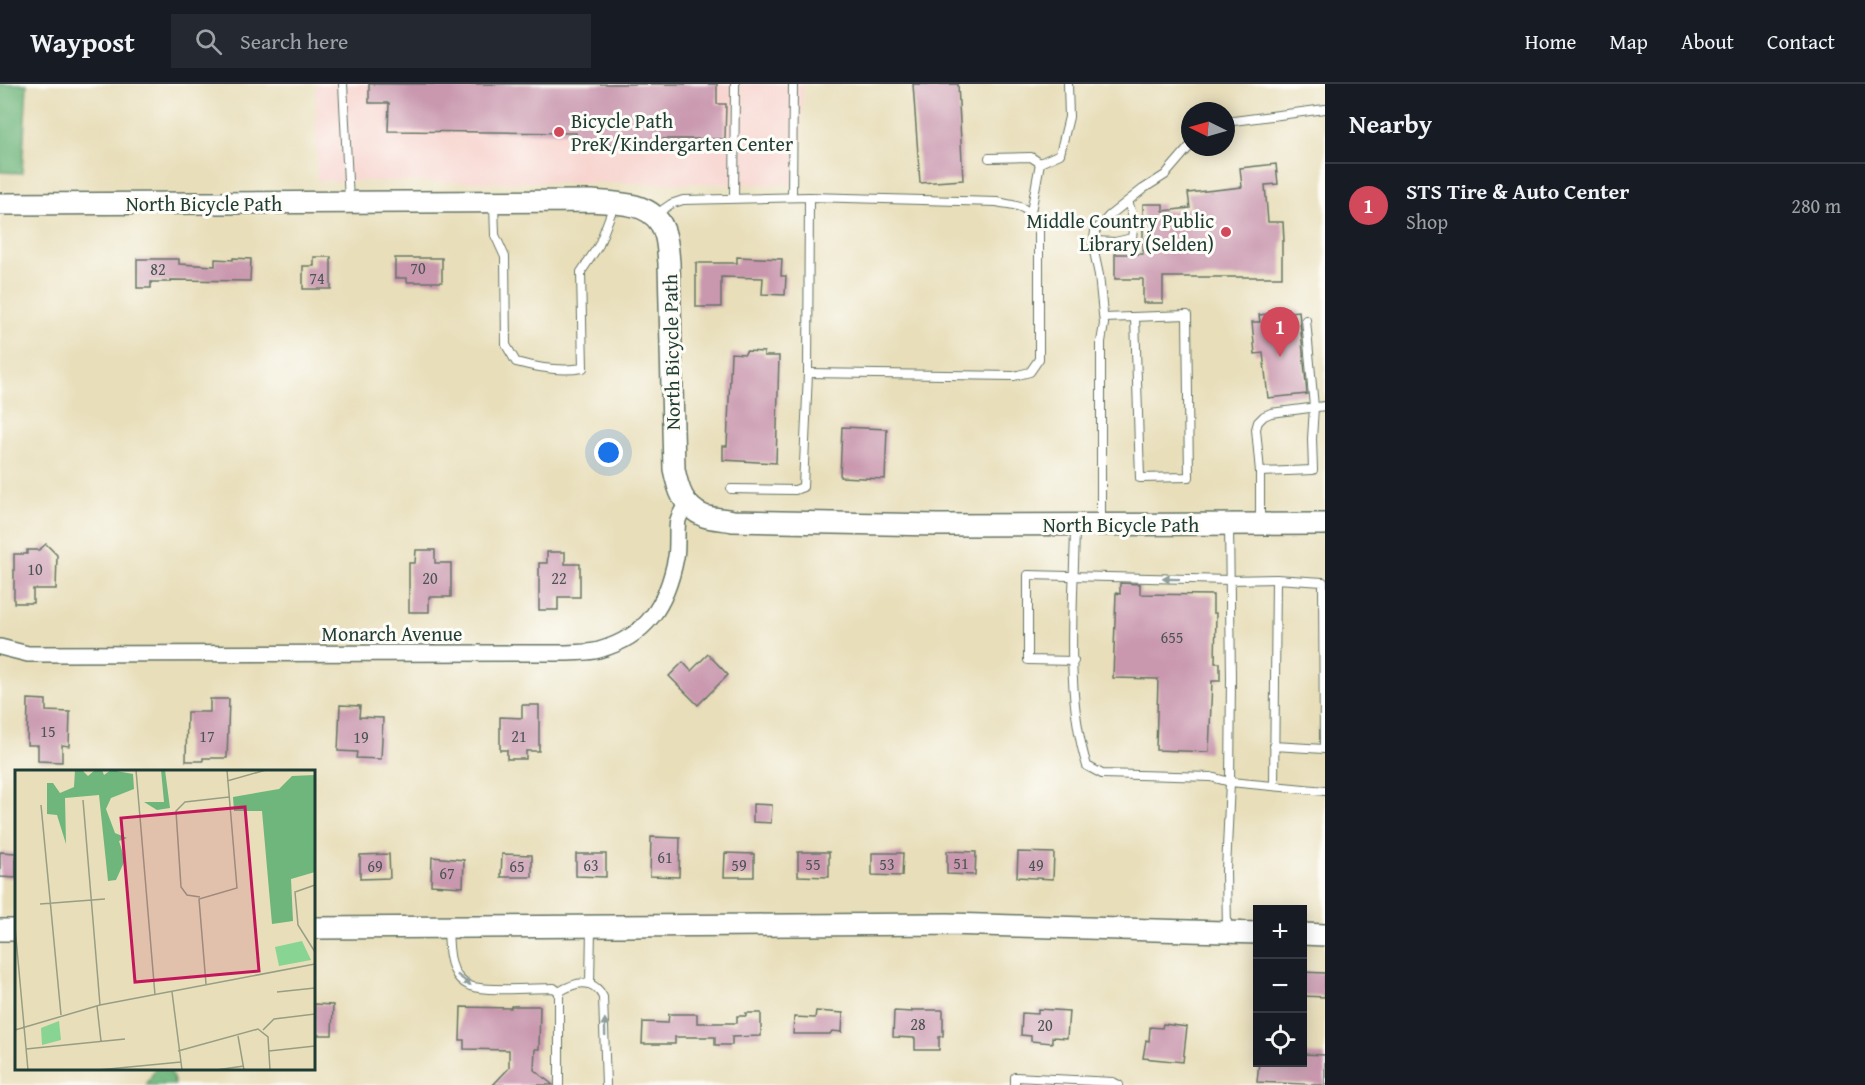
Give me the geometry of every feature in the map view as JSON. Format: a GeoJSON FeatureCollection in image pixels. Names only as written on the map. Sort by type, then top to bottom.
{"type":"FeatureCollection","features":[{"type":"Feature","properties":{"kind":"street","name":"North Bicycle Path"},"geometry":{"type":"LineString","coordinates":[[0,204],[592,201],[637,206],[655,215],[665,233],[669,263],[674,469],[678,491],[687,503],[704,516],[733,521],[937,525],[1325,524]]}},
{"type":"Feature","properties":{"kind":"street","name":"Monarch Avenue"},"geometry":{"type":"LineString","coordinates":[[0,647],[28,654],[567,653],[598,651],[624,641],[645,627],[660,605],[670,584],[677,554],[678,519],[687,503]]}},
{"type":"Feature","properties":{"kind":"street"},"geometry":{"type":"LineString","coordinates":[[315,928],[948,924],[1253,933]]}},
{"type":"Feature","properties":{"kind":"street"},"geometry":{"type":"LineString","coordinates":[[1307,934],[1325,935]]}},
{"type":"Feature","properties":{"kind":"lane"},"geometry":{"type":"LineString","coordinates":[[343,84],[349,202]]}},
{"type":"Feature","properties":{"kind":"lane"},"geometry":{"type":"LineString","coordinates":[[734,198],[735,84]]}},
{"type":"Feature","properties":{"kind":"lane"},"geometry":{"type":"LineString","coordinates":[[792,197],[793,84]]}},
{"type":"Feature","properties":{"kind":"lane"},"geometry":{"type":"LineString","coordinates":[[1040,163],[1060,154],[1069,117],[1068,84]]}},
{"type":"Feature","properties":{"kind":"lane"},"geometry":{"type":"LineString","coordinates":[[1235,121],[1325,108]]}},
{"type":"Feature","properties":{"kind":"lane"},"geometry":{"type":"LineString","coordinates":[[1101,524],[1101,342],[1104,318],[1094,241],[1095,231],[1109,216],[1143,189],[1165,176],[1182,156]]}},
{"type":"Feature","properties":{"kind":"lane"},"geometry":{"type":"LineString","coordinates":[[989,158],[1030,157],[1040,163]]}},
{"type":"Feature","properties":{"kind":"lane"},"geometry":{"type":"LineString","coordinates":[[1031,212],[1040,163]]}},
{"type":"Feature","properties":{"kind":"lane"},"geometry":{"type":"LineString","coordinates":[[655,215],[670,204],[683,200],[792,197],[997,202],[1022,207],[1031,212],[1039,227],[1039,359],[1030,372],[1014,375],[808,373]]}},
{"type":"Feature","properties":{"kind":"lane"},"geometry":{"type":"LineString","coordinates":[[731,489],[795,490],[803,487],[808,373],[809,197]]}},
{"type":"Feature","properties":{"kind":"lane"},"geometry":{"type":"LineString","coordinates":[[1094,241],[1115,242],[1131,238],[1134,221],[1128,201]]}},
{"type":"Feature","properties":{"kind":"lane"},"geometry":{"type":"LineString","coordinates":[[494,202],[495,235],[505,257],[506,345],[516,362],[538,368],[570,370],[583,368],[581,272],[599,245],[615,204]]}},
{"type":"Feature","properties":{"kind":"lane"},"geometry":{"type":"LineString","coordinates":[[1104,318],[1187,315],[1189,477],[1140,478],[1135,317]]}},
{"type":"Feature","properties":{"kind":"lane"},"geometry":{"type":"LineString","coordinates":[[1260,472],[1313,470],[1314,408],[1306,320]]}},
{"type":"Feature","properties":{"kind":"lane"},"geometry":{"type":"LineString","coordinates":[[1260,524],[1260,472],[1256,429],[1258,422],[1270,413],[1325,406]]}},
{"type":"Feature","properties":{"kind":"lane"},"geometry":{"type":"LineString","coordinates":[[1075,524],[1074,708],[1087,766],[1102,774],[1211,777],[1230,782],[1325,791]]}},
{"type":"Feature","properties":{"kind":"lane"},"geometry":{"type":"LineString","coordinates":[[1227,932],[1226,870],[1231,678],[1229,524]]}},
{"type":"Feature","properties":{"kind":"lane"},"geometry":{"type":"LineString","coordinates":[[1074,661],[1028,660],[1028,575],[1276,579],[1323,582],[1324,749],[1274,746]]}},
{"type":"Feature","properties":{"kind":"lane"},"geometry":{"type":"LineString","coordinates":[[1274,786],[1276,579]]}},
{"type":"Feature","properties":{"kind":"lane"},"geometry":{"type":"LineString","coordinates":[[590,984],[591,926]]}},
{"type":"Feature","properties":{"kind":"lane"},"geometry":{"type":"LineString","coordinates":[[448,927],[450,959],[454,972],[461,981],[471,986],[484,988],[554,988],[559,992]]}},
{"type":"Feature","properties":{"kind":"lane"},"geometry":{"type":"LineString","coordinates":[[559,992],[580,984],[593,984],[599,988],[605,1004],[606,1085]]}},
{"type":"Feature","properties":{"kind":"lane"},"geometry":{"type":"LineString","coordinates":[[559,992],[559,1085]]}},
{"type":"Feature","properties":{"kind":"lane"},"geometry":{"type":"LineString","coordinates":[[1015,1085],[1015,1077],[1113,1082],[1119,1085]]}},
{"type":"Feature","properties":{"kind":"shaded area","name":"Bicycle Path PreK/Kindergarten Center"},"geometry":{"type":"Polygon","coordinates":[[[316,84],[803,84],[801,184],[317,181],[316,84]]]}},
{"type":"Feature","properties":{"kind":"green space"},"geometry":{"type":"Polygon","coordinates":[[[0,84],[27,84],[22,173],[0,172],[0,84]]]}},
{"type":"Feature","properties":{"kind":"green space"},"geometry":{"type":"Polygon","coordinates":[[[155,1070],[170,1070],[175,1085],[146,1085],[155,1070]]]}},
{"type":"Feature","properties":{"kind":"building"},"geometry":{"type":"Polygon","coordinates":[[[369,84],[717,84],[717,104],[726,104],[725,139],[663,139],[663,145],[602,144],[602,141],[577,141],[576,133],[388,131],[389,103],[369,103],[369,84]]]}},
{"type":"Feature","properties":{"kind":"building"},"geometry":{"type":"Polygon","coordinates":[[[913,84],[958,84],[963,180],[920,183],[913,84]]]}},
{"type":"Feature","properties":{"kind":"building","name":"Middle Country Public Library (Selden)"},"geometry":{"type":"Polygon","coordinates":[[[1276,164],[1278,184],[1265,185],[1268,222],[1283,222],[1282,277],[1163,277],[1163,303],[1143,303],[1143,279],[1115,279],[1115,254],[1143,254],[1143,204],[1163,204],[1163,211],[1190,208],[1188,193],[1242,187],[1240,168],[1276,164]]]}},
{"type":"Feature","properties":{"kind":"building"},"geometry":{"type":"Polygon","coordinates":[[[314,257],[331,257],[331,289],[303,289],[303,266],[314,266],[314,257]]]}},
{"type":"Feature","properties":{"kind":"building"},"geometry":{"type":"Polygon","coordinates":[[[737,257],[782,259],[781,276],[786,276],[785,295],[762,294],[763,278],[721,277],[721,307],[696,307],[696,263],[737,263],[737,257]]]}},
{"type":"Feature","properties":{"kind":"building"},"geometry":{"type":"Polygon","coordinates":[[[233,258],[251,259],[250,281],[171,280],[171,282],[151,282],[151,288],[137,288],[137,259],[179,259],[179,264],[215,266],[215,259],[233,260],[233,258]]]}},
{"type":"Feature","properties":{"kind":"building"},"geometry":{"type":"Polygon","coordinates":[[[395,258],[442,258],[442,282],[407,282],[407,278],[395,278],[395,258]]]}},
{"type":"Feature","properties":{"kind":"building"},"geometry":{"type":"Polygon","coordinates":[[[1299,311],[1307,394],[1268,398],[1263,353],[1255,354],[1252,322],[1260,322],[1259,315],[1299,311]]]}},
{"type":"Feature","properties":{"kind":"building"},"geometry":{"type":"Polygon","coordinates":[[[746,351],[764,352],[764,356],[779,356],[776,463],[723,460],[723,446],[727,446],[731,353],[745,354],[746,351]]]}},
{"type":"Feature","properties":{"kind":"building"},"geometry":{"type":"Polygon","coordinates":[[[842,427],[887,429],[885,479],[840,477],[842,427]]]}},
{"type":"Feature","properties":{"kind":"building"},"geometry":{"type":"Polygon","coordinates":[[[46,544],[57,555],[56,589],[33,589],[33,603],[14,603],[14,554],[27,554],[27,550],[39,550],[46,544]]]}},
{"type":"Feature","properties":{"kind":"building"},"geometry":{"type":"Polygon","coordinates":[[[416,550],[435,550],[435,563],[451,563],[451,597],[429,597],[429,612],[409,612],[409,563],[415,563],[416,550]]]}},
{"type":"Feature","properties":{"kind":"building"},"geometry":{"type":"Polygon","coordinates":[[[547,552],[565,552],[565,564],[580,564],[580,597],[558,597],[558,610],[539,610],[539,563],[547,563],[547,552]]]}},
{"type":"Feature","properties":{"kind":"building"},"geometry":{"type":"Polygon","coordinates":[[[1120,583],[1140,584],[1140,594],[1213,595],[1213,613],[1216,613],[1215,663],[1220,663],[1220,681],[1212,681],[1209,752],[1156,750],[1158,679],[1113,678],[1116,593],[1120,594],[1120,583]]]}},
{"type":"Feature","properties":{"kind":"building"},"geometry":{"type":"Polygon","coordinates":[[[708,654],[728,675],[698,705],[669,676],[683,662],[691,671],[708,654]]]}},
{"type":"Feature","properties":{"kind":"building"},"geometry":{"type":"Polygon","coordinates":[[[28,699],[46,700],[46,711],[70,712],[69,746],[62,745],[62,762],[38,761],[38,745],[27,745],[28,699]]]}},
{"type":"Feature","properties":{"kind":"building"},"geometry":{"type":"Polygon","coordinates":[[[210,699],[229,699],[227,758],[186,761],[187,712],[210,712],[210,699]]]}},
{"type":"Feature","properties":{"kind":"building"},"geometry":{"type":"Polygon","coordinates":[[[340,705],[360,706],[359,717],[383,718],[381,759],[356,758],[357,752],[338,751],[340,705]]]}},
{"type":"Feature","properties":{"kind":"building"},"geometry":{"type":"Polygon","coordinates":[[[522,705],[539,705],[539,751],[526,751],[526,759],[507,759],[507,750],[500,750],[500,717],[522,718],[522,705]]]}},
{"type":"Feature","properties":{"kind":"building"},"geometry":{"type":"Polygon","coordinates":[[[753,804],[772,805],[771,823],[753,822],[753,804]]]}},
{"type":"Feature","properties":{"kind":"building"},"geometry":{"type":"Polygon","coordinates":[[[651,837],[680,838],[679,877],[650,876],[651,837]]]}},
{"type":"Feature","properties":{"kind":"building"},"geometry":{"type":"Polygon","coordinates":[[[947,851],[976,852],[975,875],[947,874],[947,851]]]}},
{"type":"Feature","properties":{"kind":"building"},"geometry":{"type":"Polygon","coordinates":[[[0,852],[15,853],[15,878],[0,877],[0,852]]]}},
{"type":"Feature","properties":{"kind":"building"},"geometry":{"type":"Polygon","coordinates":[[[798,852],[829,852],[829,877],[798,876],[798,852]]]}},
{"type":"Feature","properties":{"kind":"building"},"geometry":{"type":"Polygon","coordinates":[[[1018,852],[1054,853],[1053,879],[1017,877],[1018,852]]]}},
{"type":"Feature","properties":{"kind":"building"},"geometry":{"type":"Polygon","coordinates":[[[725,853],[754,854],[754,877],[724,877],[725,853]]]}},
{"type":"Feature","properties":{"kind":"building"},"geometry":{"type":"Polygon","coordinates":[[[872,853],[903,853],[902,876],[872,875],[872,853]]]}},
{"type":"Feature","properties":{"kind":"building"},"geometry":{"type":"Polygon","coordinates":[[[389,854],[390,878],[360,879],[360,855],[389,854]]]}},
{"type":"Feature","properties":{"kind":"building"},"geometry":{"type":"Polygon","coordinates":[[[502,854],[532,855],[532,877],[501,877],[502,854]]]}},
{"type":"Feature","properties":{"kind":"building"},"geometry":{"type":"Polygon","coordinates":[[[576,854],[606,854],[606,877],[576,876],[576,854]]]}},
{"type":"Feature","properties":{"kind":"building"},"geometry":{"type":"Polygon","coordinates":[[[432,857],[464,860],[463,887],[431,885],[432,857]]]}},
{"type":"Feature","properties":{"kind":"building"},"geometry":{"type":"Polygon","coordinates":[[[1307,972],[1325,973],[1325,997],[1307,996],[1307,972]]]}},
{"type":"Feature","properties":{"kind":"building"},"geometry":{"type":"Polygon","coordinates":[[[315,1004],[333,1005],[332,1035],[315,1035],[315,1004]]]}},
{"type":"Feature","properties":{"kind":"building"},"geometry":{"type":"Polygon","coordinates":[[[511,1006],[540,1006],[539,1049],[535,1049],[534,1070],[553,1085],[493,1085],[509,1068],[509,1050],[464,1049],[464,1040],[460,1040],[461,1007],[511,1008],[511,1006]]]}},
{"type":"Feature","properties":{"kind":"building"},"geometry":{"type":"Polygon","coordinates":[[[1038,1009],[1069,1011],[1067,1038],[1052,1037],[1052,1043],[1031,1041],[1031,1036],[1021,1035],[1022,1013],[1038,1014],[1038,1009]]]}},
{"type":"Feature","properties":{"kind":"building"},"geometry":{"type":"Polygon","coordinates":[[[912,1010],[943,1010],[943,1036],[939,1037],[939,1050],[915,1050],[915,1038],[893,1037],[894,1011],[912,1012],[912,1010]]]}},
{"type":"Feature","properties":{"kind":"building"},"geometry":{"type":"Polygon","coordinates":[[[816,1011],[843,1013],[842,1032],[793,1034],[794,1017],[815,1018],[816,1011]]]}},
{"type":"Feature","properties":{"kind":"building"},"geometry":{"type":"Polygon","coordinates":[[[746,1013],[761,1013],[761,1036],[732,1037],[732,1045],[715,1045],[715,1037],[675,1037],[675,1044],[642,1044],[643,1022],[668,1023],[669,1014],[697,1014],[697,1023],[737,1023],[737,1016],[746,1016],[746,1013]]]}},
{"type":"Feature","properties":{"kind":"building"},"geometry":{"type":"Polygon","coordinates":[[[1163,1024],[1187,1027],[1183,1062],[1143,1058],[1146,1040],[1149,1041],[1150,1027],[1162,1028],[1163,1024]]]}},
{"type":"Feature","properties":{"kind":"building"},"geometry":{"type":"Polygon","coordinates":[[[1307,1054],[1325,1055],[1325,1085],[1257,1082],[1258,1067],[1307,1067],[1307,1054]]]}},
{"type":"Feature","properties":{"kind":"place","name":"Bicycle Path PreK/Kindergarten Center"},"geometry":{"type":"Point","coordinates":[559,132]}},
{"type":"Feature","properties":{"kind":"place","name":"Middle Country Public Library (Selden)"},"geometry":{"type":"Point","coordinates":[1226,232]}},
{"type":"Feature","properties":{"kind":"place","name":"STS Tire & Auto Center"},"geometry":{"type":"Point","coordinates":[1280,357]}}]}
